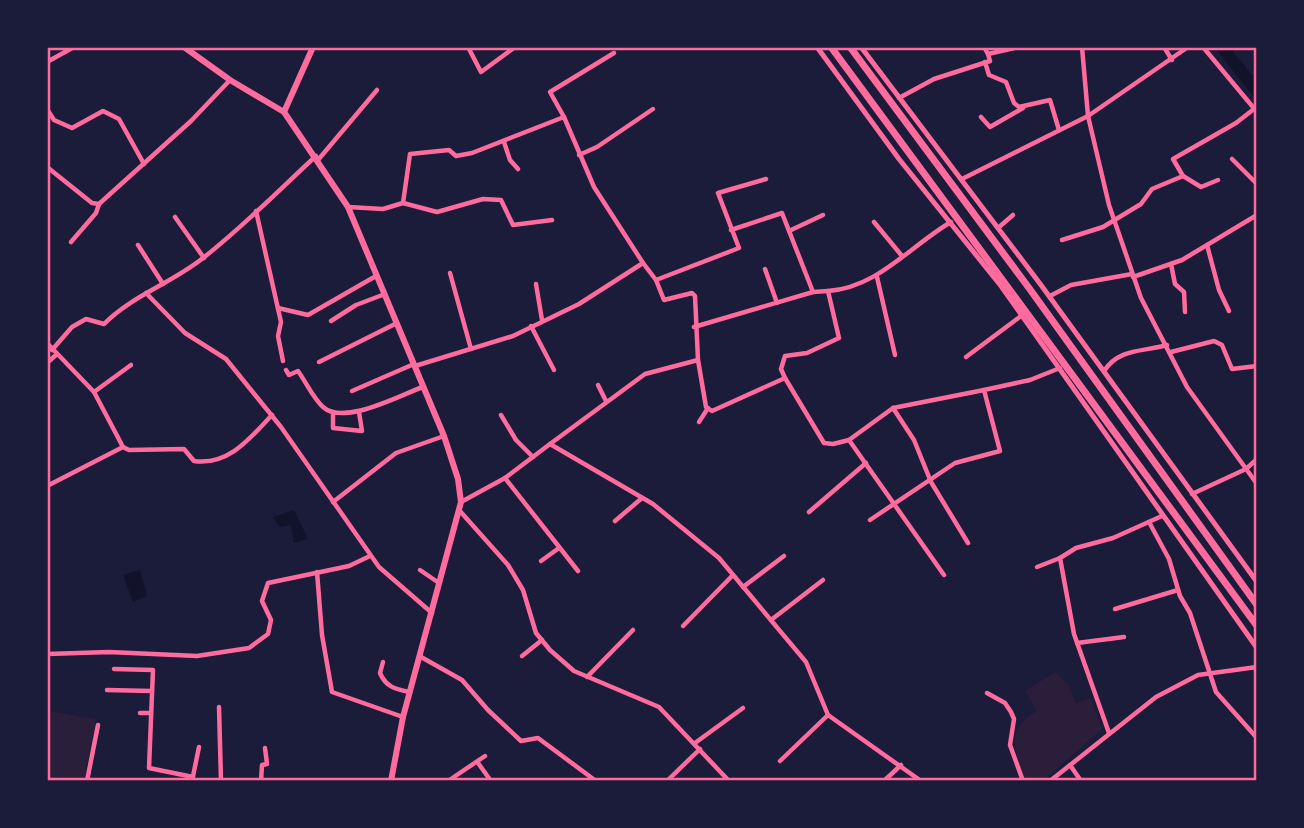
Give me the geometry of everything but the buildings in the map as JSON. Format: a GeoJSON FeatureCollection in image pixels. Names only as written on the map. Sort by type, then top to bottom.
{"type":"FeatureCollection","features":[{"type":"Feature","properties":{"kind":"highway"},"geometry":{"type":"LineString","coordinates":[[831,47],[1257,626]]}},
{"type":"Feature","properties":{"kind":"highway"},"geometry":{"type":"LineString","coordinates":[[850,47],[1029,288],[1257,605]]}},
{"type":"Feature","properties":{"kind":"main road"},"geometry":{"type":"LineString","coordinates":[[184,47],[230,80],[284,112],[317,158],[348,207],[444,436],[458,479],[461,502],[403,718],[391,781]]}},
{"type":"Feature","properties":{"kind":"main road"},"geometry":{"type":"LineString","coordinates":[[284,112],[313,47]]}},
{"type":"Feature","properties":{"kind":"street"},"geometry":{"type":"LineString","coordinates":[[47,62],[74,47]]}},
{"type":"Feature","properties":{"kind":"street"},"geometry":{"type":"LineString","coordinates":[[468,47],[481,72],[515,47]]}},
{"type":"Feature","properties":{"kind":"street"},"geometry":{"type":"LineString","coordinates":[[817,47],[899,159],[951,222],[1060,368],[1090,415],[1257,648]]}},
{"type":"Feature","properties":{"kind":"street"},"geometry":{"type":"LineString","coordinates":[[861,47],[1050,296],[1257,582]]}},
{"type":"Feature","properties":{"kind":"street"},"geometry":{"type":"LineString","coordinates":[[899,98],[934,79],[990,61],[984,47]]}},
{"type":"Feature","properties":{"kind":"street"},"geometry":{"type":"LineString","coordinates":[[988,54],[1019,47]]}},
{"type":"Feature","properties":{"kind":"street"},"geometry":{"type":"LineString","coordinates":[[1082,47],[1088,116],[1113,218],[1133,276],[1187,387],[1257,484]]}},
{"type":"Feature","properties":{"kind":"street"},"geometry":{"type":"LineString","coordinates":[[1164,47],[1172,60]]}},
{"type":"Feature","properties":{"kind":"street"},"geometry":{"type":"LineString","coordinates":[[962,179],[1088,116],[1188,47]]}},
{"type":"Feature","properties":{"kind":"street"},"geometry":{"type":"LineString","coordinates":[[1203,47],[1256,110],[1174,159],[1183,176],[1201,187],[1218,180]]}},
{"type":"Feature","properties":{"kind":"street"},"geometry":{"type":"LineString","coordinates":[[614,52],[550,92],[607,211],[656,281],[664,300],[692,293],[695,296],[694,327],[701,395],[708,408]]}},
{"type":"Feature","properties":{"kind":"street"},"geometry":{"type":"LineString","coordinates":[[985,62],[989,75],[1006,82],[1014,103],[1024,108]]}},
{"type":"Feature","properties":{"kind":"street"},"geometry":{"type":"LineString","coordinates":[[71,242],[96,213],[99,204],[230,80]]}},
{"type":"Feature","properties":{"kind":"street"},"geometry":{"type":"LineString","coordinates":[[52,349],[79,322],[86,318],[104,324],[124,305],[204,258],[317,158],[377,90]]}},
{"type":"Feature","properties":{"kind":"street"},"geometry":{"type":"LineString","coordinates":[[981,117],[990,127],[1024,108],[1050,100],[1059,130]]}},
{"type":"Feature","properties":{"kind":"street"},"geometry":{"type":"LineString","coordinates":[[47,109],[54,120],[72,128],[103,111],[119,119],[144,164]]}},
{"type":"Feature","properties":{"kind":"street"},"geometry":{"type":"LineString","coordinates":[[579,155],[597,147],[653,109]]}},
{"type":"Feature","properties":{"kind":"street"},"geometry":{"type":"LineString","coordinates":[[403,203],[410,154],[449,150],[459,156],[504,142],[564,117]]}},
{"type":"Feature","properties":{"kind":"street"},"geometry":{"type":"LineString","coordinates":[[504,142],[510,160],[518,169]]}},
{"type":"Feature","properties":{"kind":"street"},"geometry":{"type":"LineString","coordinates":[[1232,159],[1257,184]]}},
{"type":"Feature","properties":{"kind":"street"},"geometry":{"type":"LineString","coordinates":[[47,167],[92,203],[99,204]]}},
{"type":"Feature","properties":{"kind":"street"},"geometry":{"type":"LineString","coordinates":[[1062,240],[1103,227],[1113,218],[1141,204],[1152,189],[1183,176]]}},
{"type":"Feature","properties":{"kind":"street"},"geometry":{"type":"LineString","coordinates":[[656,281],[739,248],[718,193],[766,179]]}},
{"type":"Feature","properties":{"kind":"street"},"geometry":{"type":"LineString","coordinates":[[348,207],[383,209],[403,203],[437,212],[483,199],[501,200],[513,225],[552,220]]}},
{"type":"Feature","properties":{"kind":"street"},"geometry":{"type":"LineString","coordinates":[[256,211],[281,322],[278,337],[283,361]]}},
{"type":"Feature","properties":{"kind":"street"},"geometry":{"type":"LineString","coordinates":[[731,230],[782,213],[813,292]]}},
{"type":"Feature","properties":{"kind":"street"},"geometry":{"type":"LineString","coordinates":[[789,231],[823,215]]}},
{"type":"Feature","properties":{"kind":"street"},"geometry":{"type":"LineString","coordinates":[[998,228],[1013,215]]}},
{"type":"Feature","properties":{"kind":"street"},"geometry":{"type":"LineString","coordinates":[[1050,296],[1071,285],[1133,276],[1171,264],[1257,215]]}},
{"type":"Feature","properties":{"kind":"street"},"geometry":{"type":"LineString","coordinates":[[175,217],[204,258]]}},
{"type":"Feature","properties":{"kind":"street"},"geometry":{"type":"LineString","coordinates":[[874,222],[902,256]]}},
{"type":"Feature","properties":{"kind":"street"},"geometry":{"type":"LineString","coordinates":[[694,327],[813,292],[845,290],[877,276],[951,222]]}},
{"type":"Feature","properties":{"kind":"street"},"geometry":{"type":"LineString","coordinates":[[1207,245],[1219,290],[1229,311]]}},
{"type":"Feature","properties":{"kind":"street"},"geometry":{"type":"LineString","coordinates":[[138,246],[163,284]]}},
{"type":"Feature","properties":{"kind":"street"},"geometry":{"type":"LineString","coordinates":[[352,391],[414,365],[513,336],[579,304],[643,263]]}},
{"type":"Feature","properties":{"kind":"street"},"geometry":{"type":"LineString","coordinates":[[1171,264],[1175,284],[1184,292],[1185,312]]}},
{"type":"Feature","properties":{"kind":"street"},"geometry":{"type":"LineString","coordinates":[[765,269],[777,303]]}},
{"type":"Feature","properties":{"kind":"street"},"geometry":{"type":"LineString","coordinates":[[450,273],[471,349]]}},
{"type":"Feature","properties":{"kind":"street"},"geometry":{"type":"LineString","coordinates":[[278,308],[308,315],[376,276]]}},
{"type":"Feature","properties":{"kind":"street"},"geometry":{"type":"LineString","coordinates":[[877,276],[895,355]]}},
{"type":"Feature","properties":{"kind":"street"},"geometry":{"type":"LineString","coordinates":[[536,284],[542,320]]}},
{"type":"Feature","properties":{"kind":"street"},"geometry":{"type":"LineString","coordinates":[[828,291],[839,338],[807,353],[785,356],[780,369],[824,443],[849,440],[893,408],[1030,380],[1060,368]]}},
{"type":"Feature","properties":{"kind":"street"},"geometry":{"type":"LineString","coordinates":[[146,293],[185,333],[226,359],[272,415],[370,556],[432,613]]}},
{"type":"Feature","properties":{"kind":"street"},"geometry":{"type":"LineString","coordinates":[[331,321],[356,305],[385,294]]}},
{"type":"Feature","properties":{"kind":"street"},"geometry":{"type":"LineString","coordinates":[[966,357],[1021,316]]}},
{"type":"Feature","properties":{"kind":"street"},"geometry":{"type":"LineString","coordinates":[[319,362],[397,323]]}},
{"type":"Feature","properties":{"kind":"street"},"geometry":{"type":"LineString","coordinates":[[531,326],[554,370]]}},
{"type":"Feature","properties":{"kind":"street"},"geometry":{"type":"LineString","coordinates":[[1171,352],[1214,341],[1222,345],[1232,369],[1257,366]]}},
{"type":"Feature","properties":{"kind":"street"},"geometry":{"type":"LineString","coordinates":[[47,343],[94,391],[123,447],[134,451],[187,449],[194,461],[207,460],[239,449],[272,415]]}},
{"type":"Feature","properties":{"kind":"street"},"geometry":{"type":"LineString","coordinates":[[1104,371],[1112,359],[1128,352],[1167,345]]}},
{"type":"Feature","properties":{"kind":"street"},"geometry":{"type":"LineString","coordinates":[[47,363],[57,354]]}},
{"type":"Feature","properties":{"kind":"street"},"geometry":{"type":"LineString","coordinates":[[461,502],[505,478],[645,374],[698,360]]}},
{"type":"Feature","properties":{"kind":"street"},"geometry":{"type":"LineString","coordinates":[[94,391],[131,365]]}},
{"type":"Feature","properties":{"kind":"street"},"geometry":{"type":"LineString","coordinates":[[286,370],[289,375],[298,371],[323,407],[333,413],[359,412],[423,387]]}},
{"type":"Feature","properties":{"kind":"street"},"geometry":{"type":"LineString","coordinates":[[708,408],[721,409],[785,379]]}},
{"type":"Feature","properties":{"kind":"street"},"geometry":{"type":"LineString","coordinates":[[598,385],[606,401]]}},
{"type":"Feature","properties":{"kind":"street"},"geometry":{"type":"LineString","coordinates":[[870,520],[931,482],[955,463],[1000,451],[984,390]]}},
{"type":"Feature","properties":{"kind":"street"},"geometry":{"type":"LineString","coordinates":[[699,422],[708,408]]}},
{"type":"Feature","properties":{"kind":"street"},"geometry":{"type":"LineString","coordinates":[[893,408],[914,440],[931,482],[968,543]]}},
{"type":"Feature","properties":{"kind":"street"},"geometry":{"type":"LineString","coordinates":[[333,413],[332,428],[362,431],[359,412]]}},
{"type":"Feature","properties":{"kind":"street"},"geometry":{"type":"LineString","coordinates":[[501,415],[516,440],[533,457]]}},
{"type":"Feature","properties":{"kind":"street"},"geometry":{"type":"LineString","coordinates":[[333,502],[396,453],[444,436]]}},
{"type":"Feature","properties":{"kind":"street"},"geometry":{"type":"LineString","coordinates":[[849,440],[944,575]]}},
{"type":"Feature","properties":{"kind":"street"},"geometry":{"type":"LineString","coordinates":[[550,444],[642,498],[676,521],[719,558],[806,662],[828,715],[921,781]]}},
{"type":"Feature","properties":{"kind":"street"},"geometry":{"type":"LineString","coordinates":[[47,486],[123,447]]}},
{"type":"Feature","properties":{"kind":"street"},"geometry":{"type":"LineString","coordinates":[[1192,494],[1246,469],[1257,459]]}},
{"type":"Feature","properties":{"kind":"street"},"geometry":{"type":"LineString","coordinates":[[809,512],[866,463]]}},
{"type":"Feature","properties":{"kind":"street"},"geometry":{"type":"LineString","coordinates":[[505,478],[578,571]]}},
{"type":"Feature","properties":{"kind":"street"},"geometry":{"type":"LineString","coordinates":[[615,522],[642,498]]}},
{"type":"Feature","properties":{"kind":"street"},"geometry":{"type":"LineString","coordinates":[[459,510],[509,565],[523,590],[529,618],[542,640],[575,671],[659,707],[729,781]]}},
{"type":"Feature","properties":{"kind":"street"},"geometry":{"type":"LineString","coordinates":[[1037,567],[1076,548],[1112,538],[1162,516]]}},
{"type":"Feature","properties":{"kind":"street"},"geometry":{"type":"LineString","coordinates":[[1149,522],[1169,559],[1216,692],[1257,738]]}},
{"type":"Feature","properties":{"kind":"street"},"geometry":{"type":"LineString","coordinates":[[541,561],[559,548]]}},
{"type":"Feature","properties":{"kind":"street"},"geometry":{"type":"LineString","coordinates":[[47,654],[108,652],[197,656],[249,648],[268,634],[271,620],[262,601],[268,583],[348,566],[370,556]]}},
{"type":"Feature","properties":{"kind":"street"},"geometry":{"type":"LineString","coordinates":[[743,587],[784,556]]}},
{"type":"Feature","properties":{"kind":"street"},"geometry":{"type":"LineString","coordinates":[[1060,558],[1077,643],[1109,733]]}},
{"type":"Feature","properties":{"kind":"street"},"geometry":{"type":"LineString","coordinates":[[420,570],[440,583]]}},
{"type":"Feature","properties":{"kind":"street"},"geometry":{"type":"LineString","coordinates":[[317,572],[322,635],[332,692],[403,718]]}},
{"type":"Feature","properties":{"kind":"street"},"geometry":{"type":"LineString","coordinates":[[683,626],[733,575]]}},
{"type":"Feature","properties":{"kind":"street"},"geometry":{"type":"LineString","coordinates":[[771,620],[822,580]]}},
{"type":"Feature","properties":{"kind":"street"},"geometry":{"type":"LineString","coordinates":[[1115,609],[1178,590]]}},
{"type":"Feature","properties":{"kind":"street"},"geometry":{"type":"LineString","coordinates":[[587,677],[633,630]]}},
{"type":"Feature","properties":{"kind":"street"},"geometry":{"type":"LineString","coordinates":[[1077,643],[1124,637]]}},
{"type":"Feature","properties":{"kind":"street"},"geometry":{"type":"LineString","coordinates":[[522,656],[542,640]]}},
{"type":"Feature","properties":{"kind":"street"},"geometry":{"type":"LineString","coordinates":[[421,657],[462,680],[488,710],[521,741],[538,738],[595,780]]}},
{"type":"Feature","properties":{"kind":"street"},"geometry":{"type":"LineString","coordinates":[[383,662],[380,675],[388,686],[410,692]]}},
{"type":"Feature","properties":{"kind":"street"},"geometry":{"type":"LineString","coordinates":[[1050,781],[1156,697],[1209,672],[1257,667]]}},
{"type":"Feature","properties":{"kind":"street"},"geometry":{"type":"LineString","coordinates":[[114,669],[153,670],[149,713],[149,768],[192,779],[199,747]]}},
{"type":"Feature","properties":{"kind":"street"},"geometry":{"type":"LineString","coordinates":[[107,690],[152,691]]}},
{"type":"Feature","properties":{"kind":"street"},"geometry":{"type":"LineString","coordinates":[[987,693],[1005,703],[1014,719],[1010,745],[1023,781]]}},
{"type":"Feature","properties":{"kind":"street"},"geometry":{"type":"LineString","coordinates":[[219,707],[221,781]]}},
{"type":"Feature","properties":{"kind":"street"},"geometry":{"type":"LineString","coordinates":[[695,743],[743,708]]}},
{"type":"Feature","properties":{"kind":"street"},"geometry":{"type":"LineString","coordinates":[[140,713],[149,713]]}},
{"type":"Feature","properties":{"kind":"street"},"geometry":{"type":"LineString","coordinates":[[780,761],[828,715]]}},
{"type":"Feature","properties":{"kind":"street"},"geometry":{"type":"LineString","coordinates":[[87,781],[98,725]]}},
{"type":"Feature","properties":{"kind":"street"},"geometry":{"type":"LineString","coordinates":[[261,781],[262,765],[267,764],[265,748]]}},
{"type":"Feature","properties":{"kind":"street"},"geometry":{"type":"LineString","coordinates":[[667,781],[700,749]]}},
{"type":"Feature","properties":{"kind":"street"},"geometry":{"type":"LineString","coordinates":[[448,781],[485,756]]}},
{"type":"Feature","properties":{"kind":"street"},"geometry":{"type":"LineString","coordinates":[[478,762],[491,781]]}},
{"type":"Feature","properties":{"kind":"street"},"geometry":{"type":"LineString","coordinates":[[884,781],[901,765]]}},
{"type":"Feature","properties":{"kind":"street"},"geometry":{"type":"LineString","coordinates":[[1070,765],[1081,781]]}},
{"type":"Feature","properties":{"kind":"shaded area"},"geometry":{"type":"Polygon","coordinates":[[[1214,47],[1229,47],[1257,81],[1257,101],[1214,47]]]}},
{"type":"Feature","properties":{"kind":"shaded area"},"geometry":{"type":"Polygon","coordinates":[[[294,510],[308,539],[294,543],[291,525],[279,527],[273,517],[294,510]]]}},
{"type":"Feature","properties":{"kind":"shaded area"},"geometry":{"type":"Polygon","coordinates":[[[140,570],[147,596],[133,602],[123,575],[140,570]]]}},
{"type":"Feature","properties":{"kind":"shaded area"},"geometry":{"type":"Polygon","coordinates":[[[1055,672],[1069,685],[1076,703],[1091,698],[1102,729],[1043,781],[1025,781],[1016,750],[1016,733],[1027,718],[1037,711],[1025,691],[1055,672]]]}},
{"type":"Feature","properties":{"kind":"shaded area"},"geometry":{"type":"Polygon","coordinates":[[[47,711],[96,719],[84,781],[47,781],[47,711]]]}}]}
